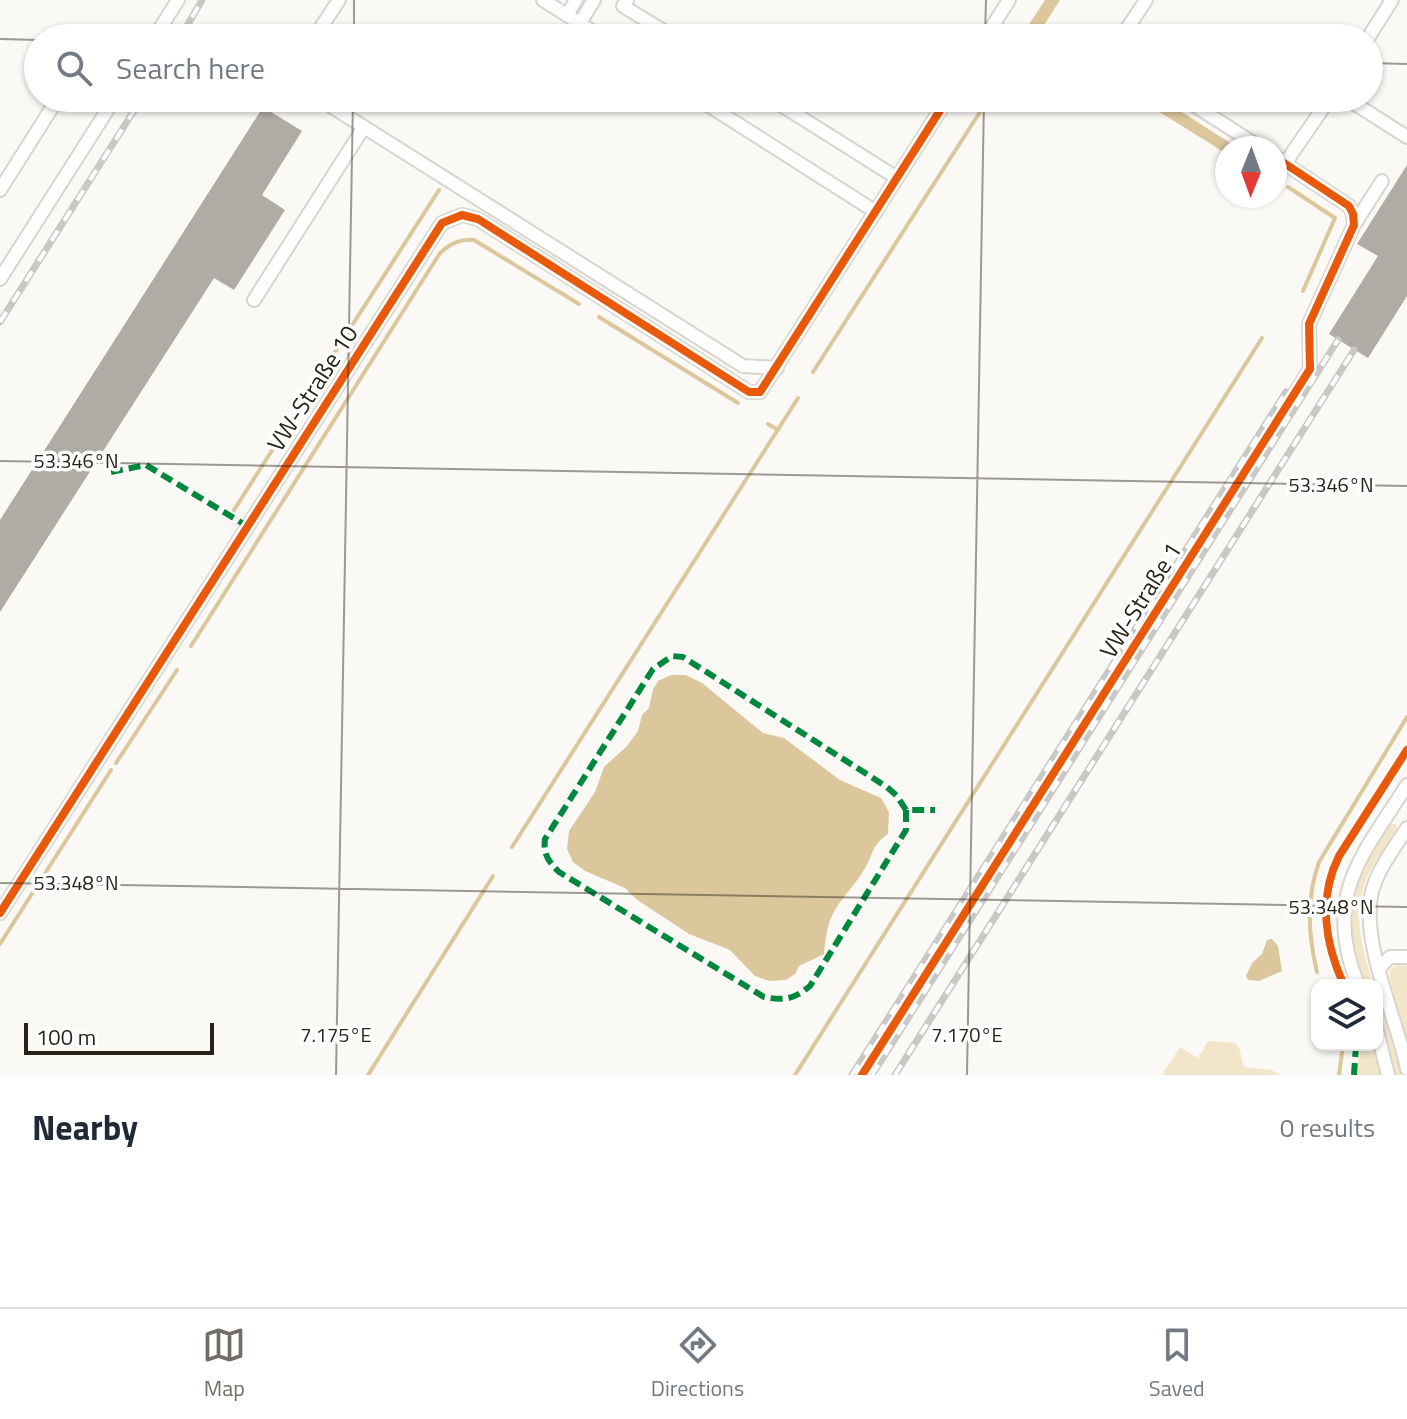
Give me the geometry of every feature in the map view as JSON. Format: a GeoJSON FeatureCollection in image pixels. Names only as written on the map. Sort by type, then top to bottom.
{"type":"FeatureCollection","features":[{"type":"Feature","properties":{"kind":"street"},"geometry":{"type":"LineString","coordinates":[[163,24],[178,0]]}},
{"type":"Feature","properties":{"kind":"street"},"geometry":{"type":"LineString","coordinates":[[323,24],[339,0]]}},
{"type":"Feature","properties":{"kind":"street"},"geometry":{"type":"LineString","coordinates":[[543,0],[580,23],[594,0]]}},
{"type":"Feature","properties":{"kind":"street"},"geometry":{"type":"LineString","coordinates":[[567,15],[576,0]]}},
{"type":"Feature","properties":{"kind":"street"},"geometry":{"type":"LineString","coordinates":[[627,0],[623,6],[652,24]]}},
{"type":"Feature","properties":{"kind":"street"},"geometry":{"type":"LineString","coordinates":[[994,24],[1009,0]]}},
{"type":"Feature","properties":{"kind":"street"},"geometry":{"type":"LineString","coordinates":[[1130,24],[1146,0]]}},
{"type":"Feature","properties":{"kind":"street"},"geometry":{"type":"LineString","coordinates":[[1377,24],[1392,0]]}},
{"type":"Feature","properties":{"kind":"street"},"geometry":{"type":"LineString","coordinates":[[0,190],[49,112]]}},
{"type":"Feature","properties":{"kind":"street"},"geometry":{"type":"LineString","coordinates":[[0,279],[106,112]]}},
{"type":"Feature","properties":{"kind":"street"},"geometry":{"type":"LineString","coordinates":[[340,112],[743,366],[777,368],[939,112]]}},
{"type":"Feature","properties":{"kind":"street"},"geometry":{"type":"LineString","coordinates":[[719,112],[876,212]]}},
{"type":"Feature","properties":{"kind":"street"},"geometry":{"type":"LineString","coordinates":[[792,112],[897,178]]}},
{"type":"Feature","properties":{"kind":"street"},"geometry":{"type":"LineString","coordinates":[[1205,112],[1242,136]]}},
{"type":"Feature","properties":{"kind":"street"},"geometry":{"type":"LineString","coordinates":[[1287,151],[1319,112]]}},
{"type":"Feature","properties":{"kind":"street"},"geometry":{"type":"LineString","coordinates":[[1368,112],[1407,137]]}},
{"type":"Feature","properties":{"kind":"street"},"geometry":{"type":"LineString","coordinates":[[254,300],[364,127]]}},
{"type":"Feature","properties":{"kind":"street"},"geometry":{"type":"LineString","coordinates":[[1287,165],[1349,206],[1354,225]]}},
{"type":"Feature","properties":{"kind":"street","name":"VW-Straße 1"},"geometry":{"type":"LineString","coordinates":[[862,1075],[1310,369],[1309,324],[1354,225],[1382,181]]}},
{"type":"Feature","properties":{"kind":"street","name":"VW-Straße 10"},"geometry":{"type":"LineString","coordinates":[[0,913],[442,223],[462,215],[478,219],[749,392],[760,392],[777,368]]}},
{"type":"Feature","properties":{"kind":"street"},"geometry":{"type":"LineString","coordinates":[[1356,979],[1346,937],[1348,883],[1407,785]]}},
{"type":"Feature","properties":{"kind":"street"},"geometry":{"type":"LineString","coordinates":[[1407,828],[1376,879],[1370,903],[1379,968],[1407,1069]]}},
{"type":"Feature","properties":{"kind":"street"},"geometry":{"type":"LineString","coordinates":[[1379,968],[1390,957],[1407,957]]}},
{"type":"Feature","properties":{"kind":"street"},"geometry":{"type":"LineString","coordinates":[[1382,1051],[1388,1075]]}},
{"type":"Feature","properties":{"kind":"shaded area"},"geometry":{"type":"Polygon","coordinates":[[[1045,0],[1060,0],[1045,24],[1029,24],[1045,0]]]}},
{"type":"Feature","properties":{"kind":"shaded area"},"geometry":{"type":"Polygon","coordinates":[[[1160,112],[1182,112],[1219,136],[1215,136],[1215,147],[1160,112]]]}},
{"type":"Feature","properties":{"kind":"shaded area"},"geometry":{"type":"Polygon","coordinates":[[[671,675],[686,675],[702,683],[763,733],[784,738],[840,780],[881,798],[889,812],[888,834],[875,847],[864,870],[832,916],[824,954],[799,966],[795,974],[786,980],[769,981],[755,976],[730,950],[689,934],[636,899],[625,888],[585,871],[573,862],[567,849],[569,831],[595,792],[604,767],[638,731],[658,681],[671,675]]]}},
{"type":"Feature","properties":{"kind":"shaded area"},"geometry":{"type":"Polygon","coordinates":[[[1390,824],[1396,824],[1397,829],[1371,870],[1361,897],[1359,923],[1372,979],[1363,979],[1353,943],[1351,915],[1355,886],[1370,854],[1390,824]]]}},
{"type":"Feature","properties":{"kind":"shaded area"},"geometry":{"type":"Polygon","coordinates":[[[1272,939],[1278,946],[1282,971],[1259,981],[1248,980],[1246,976],[1252,963],[1262,954],[1267,940],[1272,939]]]}},
{"type":"Feature","properties":{"kind":"shaded area"},"geometry":{"type":"Polygon","coordinates":[[[1396,965],[1407,966],[1407,1042],[1389,982],[1390,970],[1396,965]]]}},
{"type":"Feature","properties":{"kind":"shaded area"},"geometry":{"type":"Polygon","coordinates":[[[1383,1012],[1401,1075],[1394,1075],[1383,1036],[1383,1012]]]}},
{"type":"Feature","properties":{"kind":"shaded area"},"geometry":{"type":"Polygon","coordinates":[[[1208,1041],[1235,1043],[1244,1067],[1271,1070],[1281,1075],[1162,1075],[1180,1047],[1198,1058],[1208,1041]]]}},
{"type":"Feature","properties":{"kind":"shaded area"},"geometry":{"type":"Polygon","coordinates":[[[1359,1051],[1375,1051],[1381,1075],[1357,1075],[1359,1051]]]}},
{"type":"Feature","properties":{"kind":"building"},"geometry":{"type":"Polygon","coordinates":[[[260,112],[271,112],[302,131],[262,195],[285,210],[234,290],[214,278],[0,612],[0,520],[260,112]]]}},
{"type":"Feature","properties":{"kind":"building"},"geometry":{"type":"Polygon","coordinates":[[[1407,165],[1407,296],[1368,358],[1329,334],[1378,256],[1357,244],[1407,165]]]}},
{"type":"Feature","properties":{"kind":"waterway"},"geometry":{"type":"LineString","coordinates":[[813,372],[980,112]]}},
{"type":"Feature","properties":{"kind":"waterway"},"geometry":{"type":"LineString","coordinates":[[1288,187],[1335,218],[1303,291]]}},
{"type":"Feature","properties":{"kind":"waterway"},"geometry":{"type":"LineString","coordinates":[[315,383],[439,190]]}},
{"type":"Feature","properties":{"kind":"waterway"},"geometry":{"type":"LineString","coordinates":[[191,646],[440,253],[456,242],[474,240],[579,304]]}},
{"type":"Feature","properties":{"kind":"waterway"},"geometry":{"type":"LineString","coordinates":[[599,317],[738,403]]}},
{"type":"Feature","properties":{"kind":"waterway"},"geometry":{"type":"LineString","coordinates":[[795,1075],[1262,338]]}},
{"type":"Feature","properties":{"kind":"waterway"},"geometry":{"type":"LineString","coordinates":[[234,510],[306,397]]}},
{"type":"Feature","properties":{"kind":"waterway"},"geometry":{"type":"LineString","coordinates":[[512,847],[798,398]]}},
{"type":"Feature","properties":{"kind":"waterway"},"geometry":{"type":"LineString","coordinates":[[768,424],[778,430]]}},
{"type":"Feature","properties":{"kind":"waterway"},"geometry":{"type":"LineString","coordinates":[[116,763],[177,670]]}},
{"type":"Feature","properties":{"kind":"waterway"},"geometry":{"type":"LineString","coordinates":[[1317,972],[1310,917],[1312,889],[1319,862],[1407,717]]}},
{"type":"Feature","properties":{"kind":"waterway"},"geometry":{"type":"LineString","coordinates":[[0,944],[111,770]]}},
{"type":"Feature","properties":{"kind":"waterway"},"geometry":{"type":"LineString","coordinates":[[368,1075],[493,876]]}},
{"type":"Feature","properties":{"kind":"waterway"},"geometry":{"type":"LineString","coordinates":[[1339,1075],[1342,1051]]}},
{"type":"Feature","properties":{"kind":"railway"},"geometry":{"type":"LineString","coordinates":[[188,24],[202,0]]}},
{"type":"Feature","properties":{"kind":"railway"},"geometry":{"type":"LineString","coordinates":[[0,322],[133,112]]}},
{"type":"Feature","properties":{"kind":"railway"},"geometry":{"type":"LineString","coordinates":[[872,1075],[1338,340]]}},
{"type":"Feature","properties":{"kind":"railway"},"geometry":{"type":"LineString","coordinates":[[895,1075],[1354,350]]}},
{"type":"Feature","properties":{"kind":"railway"},"geometry":{"type":"LineString","coordinates":[[852,1075],[1286,392]]}},
{"type":"Feature","properties":{"kind":"marked path"},"geometry":{"type":"LineString","coordinates":[[111,472],[146,465],[247,526]]}},
{"type":"Feature","properties":{"kind":"marked path"},"geometry":{"type":"LineString","coordinates":[[906,810],[906,830],[810,986],[784,999],[764,997],[559,872],[549,861],[545,849],[545,839],[653,669],[672,656],[683,657],[887,787],[906,810],[935,810]]}},
{"type":"Feature","properties":{"kind":"marked path"},"geometry":{"type":"LineString","coordinates":[[1354,1075],[1356,1051]]}},
{"type":"Feature","properties":{"kind":"cycle path"},"geometry":{"type":"LineString","coordinates":[[0,913],[442,223],[462,215],[478,219],[749,392],[760,392],[939,112]]}},
{"type":"Feature","properties":{"kind":"cycle path"},"geometry":{"type":"LineString","coordinates":[[862,1075],[1310,369],[1309,324],[1354,225],[1353,214],[1349,206],[1287,165]]}},
{"type":"Feature","properties":{"kind":"cycle path"},"geometry":{"type":"LineString","coordinates":[[1341,979],[1326,921],[1332,872],[1339,856],[1407,750]]}}]}
